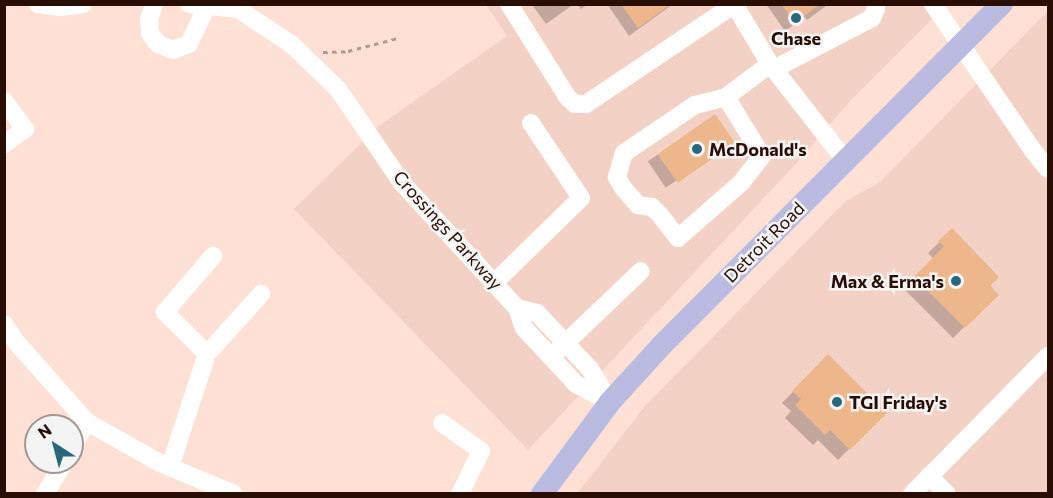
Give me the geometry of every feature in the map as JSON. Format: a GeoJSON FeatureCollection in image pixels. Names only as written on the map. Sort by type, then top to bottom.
{"type":"FeatureCollection","features":[{"type":"Feature","properties":{"kind":"main road","name":"Detroit Road"},"geometry":{"type":"LineString","coordinates":[[542,494],[610,402],[845,160],[1002,4]]}},
{"type":"Feature","properties":{"kind":"street"},"geometry":{"type":"LineString","coordinates":[[38,4],[60,7],[83,4]]}},
{"type":"Feature","properties":{"kind":"street"},"geometry":{"type":"LineString","coordinates":[[154,4],[149,19],[150,33],[158,44],[173,50],[189,44],[207,6]]}},
{"type":"Feature","properties":{"kind":"street","name":"Crossings Parkway"},"geometry":{"type":"LineString","coordinates":[[189,4],[239,7],[291,44],[338,89],[402,183],[517,308],[524,328],[576,384],[610,402]]}},
{"type":"Feature","properties":{"kind":"street"},"geometry":{"type":"LineString","coordinates":[[509,4],[568,98],[575,104],[586,104],[734,5],[772,66],[845,160]]}},
{"type":"Feature","properties":{"kind":"street"},"geometry":{"type":"LineString","coordinates":[[933,4],[960,46],[1048,169]]}},
{"type":"Feature","properties":{"kind":"street"},"geometry":{"type":"LineString","coordinates":[[726,97],[762,156],[742,182],[678,237],[652,207],[638,205],[623,188],[617,177],[624,153],[695,105],[726,97],[772,66],[873,11]]}},
{"type":"Feature","properties":{"kind":"street"},"geometry":{"type":"LineString","coordinates":[[4,101],[25,129],[4,144]]}},
{"type":"Feature","properties":{"kind":"street"},"geometry":{"type":"LineString","coordinates":[[495,282],[581,198],[531,123]]}},
{"type":"Feature","properties":{"kind":"street"},"geometry":{"type":"LineString","coordinates":[[207,354],[165,312],[213,256]]}},
{"type":"Feature","properties":{"kind":"street"},"geometry":{"type":"LineString","coordinates":[[551,357],[641,271]]}},
{"type":"Feature","properties":{"kind":"street"},"geometry":{"type":"LineString","coordinates":[[170,467],[207,354],[261,294]]}},
{"type":"Feature","properties":{"kind":"street","name":"Crossings Parkway"},"geometry":{"type":"LineString","coordinates":[[517,308],[537,313],[590,369],[610,402]]}},
{"type":"Feature","properties":{"kind":"street"},"geometry":{"type":"LineString","coordinates":[[4,324],[17,343],[87,422],[170,467],[234,494]]}},
{"type":"Feature","properties":{"kind":"street"},"geometry":{"type":"LineString","coordinates":[[912,494],[1048,356]]}},
{"type":"Feature","properties":{"kind":"street"},"geometry":{"type":"LineString","coordinates":[[84,427],[87,422]]}},
{"type":"Feature","properties":{"kind":"street"},"geometry":{"type":"LineString","coordinates":[[442,423],[481,451],[460,494]]}},
{"type":"Feature","properties":{"kind":"street"},"geometry":{"type":"LineString","coordinates":[[45,494],[57,474]]}},
{"type":"Feature","properties":{"kind":"street"},"geometry":{"type":"LineString","coordinates":[[929,476],[948,494]]}},
{"type":"Feature","properties":{"kind":"path"},"geometry":{"type":"LineString","coordinates":[[322,52],[348,51],[399,38]]}},
{"type":"Feature","properties":{"kind":"shaded area"},"geometry":{"type":"Polygon","coordinates":[[[486,5],[946,5],[852,99],[793,167],[528,450],[294,209],[380,125],[507,36],[486,5]]]}},
{"type":"Feature","properties":{"kind":"shaded area"},"geometry":{"type":"Polygon","coordinates":[[[1048,11],[1048,493],[577,494],[645,406],[846,201],[880,182],[1048,11]]]}},
{"type":"Feature","properties":{"kind":"building"},"geometry":{"type":"Polygon","coordinates":[[[621,4],[671,4],[638,28],[621,4]]]}},
{"type":"Feature","properties":{"kind":"building","name":"Chase"},"geometry":{"type":"Polygon","coordinates":[[[781,4],[820,4],[795,23],[781,4]]]}},
{"type":"Feature","properties":{"kind":"building","name":"McDonald's"},"geometry":{"type":"Polygon","coordinates":[[[715,114],[735,143],[678,183],[658,154],[715,114]]]}},
{"type":"Feature","properties":{"kind":"building","name":"Max & Erma's"},"geometry":{"type":"Polygon","coordinates":[[[952,228],[999,277],[990,286],[999,295],[965,328],[914,277],[944,246],[938,241],[952,228]]]}},
{"type":"Feature","properties":{"kind":"building","name":"TGI Friday's"},"geometry":{"type":"Polygon","coordinates":[[[828,354],[887,413],[850,450],[830,430],[825,435],[795,405],[801,399],[792,391],[828,354]]]}},
{"type":"Feature","properties":{"kind":"place","name":"Chase"},"geometry":{"type":"Point","coordinates":[796,18]}},
{"type":"Feature","properties":{"kind":"place","name":"McDonald's"},"geometry":{"type":"Point","coordinates":[697,149]}},
{"type":"Feature","properties":{"kind":"place","name":"Max & Erma's"},"geometry":{"type":"Point","coordinates":[956,281]}},
{"type":"Feature","properties":{"kind":"place","name":"TGI Friday's"},"geometry":{"type":"Point","coordinates":[837,402]}}]}
